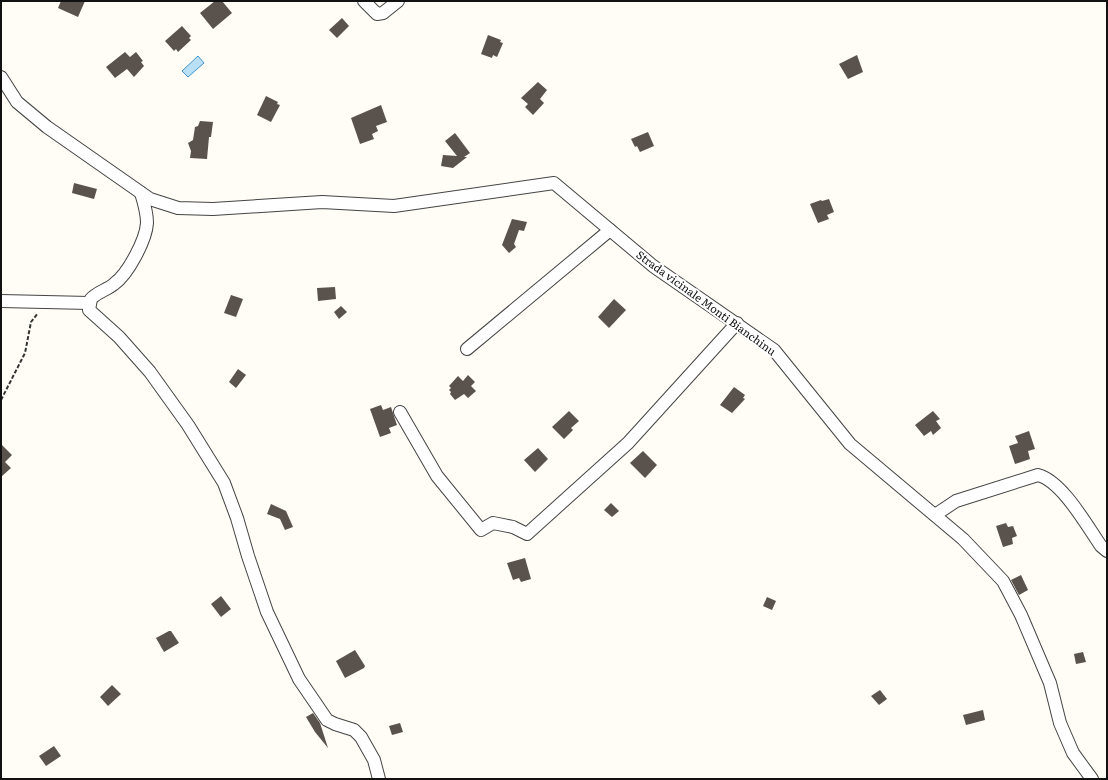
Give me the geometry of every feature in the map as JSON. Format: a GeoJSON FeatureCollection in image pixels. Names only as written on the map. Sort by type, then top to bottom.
{"type":"FeatureCollection","features":[{"type":"Feature","properties":{"kind":"street"},"geometry":{"type":"LineString","coordinates":[[364,1],[377,14],[383,13],[398,1]]}},
{"type":"Feature","properties":{"kind":"street","name":"Strada vicinale Monti Bianchinu"},"geometry":{"type":"LineString","coordinates":[[1,77],[17,102],[47,127],[150,199],[178,208],[213,209],[322,202],[394,206],[554,183],[653,266],[774,350],[850,444],[963,539],[1003,581],[1021,615],[1050,683],[1060,723],[1073,753],[1092,779]]}},
{"type":"Feature","properties":{"kind":"street"},"geometry":{"type":"LineString","coordinates":[[141,193],[147,212],[147,225],[140,245],[129,268],[114,284],[94,296],[89,302],[89,310],[119,337],[150,372],[188,425],[224,483],[237,518],[267,612],[299,679],[328,720],[335,724],[354,730],[361,737],[374,760],[379,779]]}},
{"type":"Feature","properties":{"kind":"street"},"geometry":{"type":"LineString","coordinates":[[467,349],[610,230]]}},
{"type":"Feature","properties":{"kind":"street"},"geometry":{"type":"LineString","coordinates":[[1,301],[89,302]]}},
{"type":"Feature","properties":{"kind":"street"},"geometry":{"type":"LineString","coordinates":[[400,412],[437,476],[481,530],[492,522],[513,527],[527,534],[628,443],[737,323]]}},
{"type":"Feature","properties":{"kind":"street"},"geometry":{"type":"LineString","coordinates":[[936,515],[956,501],[1038,475],[1044,476],[1053,482],[1069,501],[1101,546],[1107,551]]}},
{"type":"Feature","properties":{"kind":"street"},"geometry":{"type":"LineString","coordinates":[[1073,753],[1084,756],[1100,779]]}},
{"type":"Feature","properties":{"kind":"street"},"geometry":{"type":"LineString","coordinates":[[1081,764],[1081,779]]}},
{"type":"Feature","properties":{"kind":"path"},"geometry":{"type":"LineString","coordinates":[[1,400],[25,353],[31,322],[46,302]]}},
{"type":"Feature","properties":{"kind":"water"},"geometry":{"type":"Polygon","coordinates":[[[198,56],[204,63],[188,77],[182,71],[198,56]]]}},
{"type":"Feature","properties":{"kind":"building"},"geometry":{"type":"Polygon","coordinates":[[[61,1],[85,1],[78,17],[58,8],[61,1]]]}},
{"type":"Feature","properties":{"kind":"building"},"geometry":{"type":"Polygon","coordinates":[[[215,1],[222,1],[232,13],[213,29],[200,13],[215,1]]]}},
{"type":"Feature","properties":{"kind":"building"},"geometry":{"type":"Polygon","coordinates":[[[342,18],[349,26],[337,38],[329,30],[342,18]]]}},
{"type":"Feature","properties":{"kind":"building"},"geometry":{"type":"Polygon","coordinates":[[[182,26],[191,36],[189,38],[191,40],[178,52],[176,49],[174,51],[165,41],[182,26]]]}},
{"type":"Feature","properties":{"kind":"building"},"geometry":{"type":"Polygon","coordinates":[[[488,35],[501,40],[500,42],[503,43],[497,57],[493,55],[492,58],[481,54],[488,35]]]}},
{"type":"Feature","properties":{"kind":"building"},"geometry":{"type":"Polygon","coordinates":[[[125,52],[130,57],[136,52],[143,61],[141,62],[144,66],[134,77],[127,69],[115,78],[106,67],[125,52]]]}},
{"type":"Feature","properties":{"kind":"building"},"geometry":{"type":"Polygon","coordinates":[[[857,55],[863,72],[848,79],[839,64],[857,55]]]}},
{"type":"Feature","properties":{"kind":"building"},"geometry":{"type":"Polygon","coordinates":[[[538,82],[547,90],[540,99],[544,103],[533,115],[525,107],[528,104],[521,98],[538,82]]]}},
{"type":"Feature","properties":{"kind":"building"},"geometry":{"type":"Polygon","coordinates":[[[266,96],[278,102],[277,104],[280,105],[271,122],[257,115],[266,96]]]}},
{"type":"Feature","properties":{"kind":"building"},"geometry":{"type":"Polygon","coordinates":[[[381,105],[387,122],[376,126],[378,131],[372,134],[374,139],[360,144],[351,118],[381,105]]]}},
{"type":"Feature","properties":{"kind":"building"},"geometry":{"type":"Polygon","coordinates":[[[200,121],[213,122],[211,137],[209,137],[207,159],[190,158],[191,151],[188,143],[193,140],[195,127],[198,126],[200,121]]]}},
{"type":"Feature","properties":{"kind":"building"},"geometry":{"type":"Polygon","coordinates":[[[648,132],[654,146],[640,152],[637,146],[635,147],[631,139],[648,132]]]}},
{"type":"Feature","properties":{"kind":"building"},"geometry":{"type":"Polygon","coordinates":[[[455,133],[470,153],[453,168],[441,166],[443,155],[457,156],[445,141],[455,133]]]}},
{"type":"Feature","properties":{"kind":"building"},"geometry":{"type":"Polygon","coordinates":[[[74,183],[97,189],[94,199],[72,193],[74,183]]]}},
{"type":"Feature","properties":{"kind":"building"},"geometry":{"type":"Polygon","coordinates":[[[829,199],[834,212],[827,215],[829,219],[818,223],[810,204],[829,199]]]}},
{"type":"Feature","properties":{"kind":"building"},"geometry":{"type":"Polygon","coordinates":[[[512,219],[527,222],[524,231],[519,230],[514,244],[516,247],[509,253],[502,245],[512,219]]]}},
{"type":"Feature","properties":{"kind":"building"},"geometry":{"type":"Polygon","coordinates":[[[335,287],[336,299],[318,301],[317,288],[335,287]]]}},
{"type":"Feature","properties":{"kind":"building"},"geometry":{"type":"Polygon","coordinates":[[[231,295],[243,299],[236,317],[224,313],[231,295]]]}},
{"type":"Feature","properties":{"kind":"building"},"geometry":{"type":"Polygon","coordinates":[[[614,299],[626,310],[609,328],[598,317],[614,299]]]}},
{"type":"Feature","properties":{"kind":"building"},"geometry":{"type":"Polygon","coordinates":[[[341,306],[347,312],[339,319],[334,312],[341,306]]]}},
{"type":"Feature","properties":{"kind":"building"},"geometry":{"type":"Polygon","coordinates":[[[238,369],[246,375],[236,388],[229,382],[238,369]]]}},
{"type":"Feature","properties":{"kind":"building"},"geometry":{"type":"Polygon","coordinates":[[[468,375],[475,382],[471,386],[476,391],[468,398],[464,394],[455,400],[450,394],[451,392],[449,390],[451,388],[449,386],[458,376],[463,381],[468,375]]]}},
{"type":"Feature","properties":{"kind":"building"},"geometry":{"type":"Polygon","coordinates":[[[734,387],[745,395],[743,398],[745,399],[732,413],[720,405],[734,387]]]}},
{"type":"Feature","properties":{"kind":"building"},"geometry":{"type":"Polygon","coordinates":[[[381,405],[383,410],[391,407],[397,425],[389,428],[391,433],[380,437],[370,409],[381,405]]]}},
{"type":"Feature","properties":{"kind":"building"},"geometry":{"type":"Polygon","coordinates":[[[569,411],[579,421],[571,428],[573,430],[564,439],[552,427],[569,411]]]}},
{"type":"Feature","properties":{"kind":"building"},"geometry":{"type":"Polygon","coordinates":[[[933,411],[940,419],[936,421],[941,428],[933,435],[931,431],[924,436],[915,425],[933,411]]]}},
{"type":"Feature","properties":{"kind":"building"},"geometry":{"type":"Polygon","coordinates":[[[1029,431],[1035,449],[1028,451],[1030,459],[1015,464],[1009,446],[1018,443],[1015,436],[1029,431]]]}},
{"type":"Feature","properties":{"kind":"building"},"geometry":{"type":"Polygon","coordinates":[[[1,444],[12,455],[5,462],[11,468],[1,477],[1,444]]]}},
{"type":"Feature","properties":{"kind":"building"},"geometry":{"type":"Polygon","coordinates":[[[538,448],[548,459],[535,472],[524,460],[538,448]]]}},
{"type":"Feature","properties":{"kind":"building"},"geometry":{"type":"Polygon","coordinates":[[[643,451],[657,465],[645,478],[630,463],[643,451]]]}},
{"type":"Feature","properties":{"kind":"building"},"geometry":{"type":"Polygon","coordinates":[[[611,503],[619,511],[612,517],[604,510],[611,503]]]}},
{"type":"Feature","properties":{"kind":"building"},"geometry":{"type":"Polygon","coordinates":[[[271,504],[286,511],[293,527],[285,530],[280,519],[267,514],[271,504]]]}},
{"type":"Feature","properties":{"kind":"building"},"geometry":{"type":"Polygon","coordinates":[[[1006,523],[1008,527],[1013,526],[1017,536],[1012,538],[1013,544],[1003,547],[996,526],[1006,523]]]}},
{"type":"Feature","properties":{"kind":"building"},"geometry":{"type":"Polygon","coordinates":[[[525,558],[531,579],[521,582],[519,578],[513,580],[507,563],[525,558]]]}},
{"type":"Feature","properties":{"kind":"building"},"geometry":{"type":"Polygon","coordinates":[[[1021,575],[1028,590],[1019,595],[1011,580],[1021,575]]]}},
{"type":"Feature","properties":{"kind":"building"},"geometry":{"type":"Polygon","coordinates":[[[221,596],[231,609],[221,617],[211,604],[221,596]]]}},
{"type":"Feature","properties":{"kind":"building"},"geometry":{"type":"Polygon","coordinates":[[[767,597],[776,601],[772,610],[763,606],[767,597]]]}},
{"type":"Feature","properties":{"kind":"building"},"geometry":{"type":"Polygon","coordinates":[[[171,631],[179,643],[164,652],[156,638],[171,631]]]}},
{"type":"Feature","properties":{"kind":"building"},"geometry":{"type":"Polygon","coordinates":[[[355,650],[365,666],[364,668],[345,678],[336,661],[355,650]]]}},
{"type":"Feature","properties":{"kind":"building"},"geometry":{"type":"Polygon","coordinates":[[[1083,652],[1086,662],[1076,664],[1074,654],[1083,652]]]}},
{"type":"Feature","properties":{"kind":"building"},"geometry":{"type":"Polygon","coordinates":[[[112,685],[121,694],[108,706],[100,697],[112,685]]]}},
{"type":"Feature","properties":{"kind":"building"},"geometry":{"type":"Polygon","coordinates":[[[880,690],[887,699],[879,705],[871,696],[880,690]]]}},
{"type":"Feature","properties":{"kind":"building"},"geometry":{"type":"Polygon","coordinates":[[[983,710],[985,720],[966,725],[963,715],[983,710]]]}},
{"type":"Feature","properties":{"kind":"building"},"geometry":{"type":"Polygon","coordinates":[[[313,713],[320,723],[328,748],[315,732],[306,717],[313,713]]]}},
{"type":"Feature","properties":{"kind":"building"},"geometry":{"type":"Polygon","coordinates":[[[400,723],[403,732],[392,735],[389,726],[400,723]]]}},
{"type":"Feature","properties":{"kind":"building"},"geometry":{"type":"Polygon","coordinates":[[[54,746],[61,756],[46,766],[39,756],[54,746]]]}}]}
